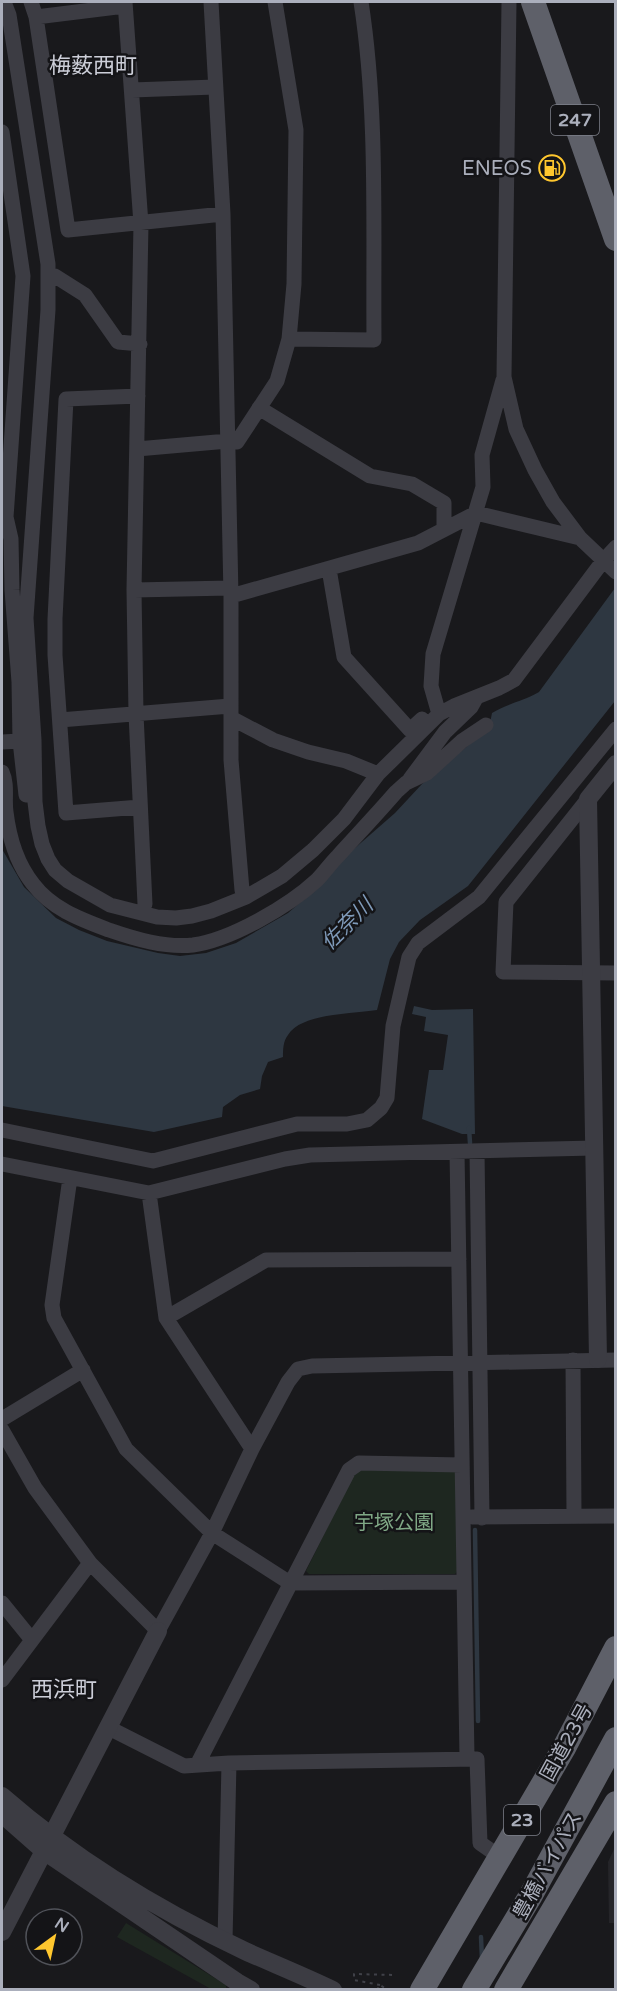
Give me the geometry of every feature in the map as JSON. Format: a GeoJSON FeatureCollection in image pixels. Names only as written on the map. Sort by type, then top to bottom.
{"type":"FeatureCollection","features":[{"type":"Feature","properties":{"kind":"highway","name":"247"},"geometry":{"type":"LineString","coordinates":[[533,2],[608,195],[615,239]]}},
{"type":"Feature","properties":{"kind":"highway","name":"国道23号"},"geometry":{"type":"LineString","coordinates":[[423,1989],[564,1748],[615,1648]]}},
{"type":"Feature","properties":{"kind":"highway","name":"豊橋バイパス"},"geometry":{"type":"LineString","coordinates":[[474,1989],[526,1904],[615,1739]]}},
{"type":"Feature","properties":{"kind":"highway","name":"豊橋バイパス"},"geometry":{"type":"LineString","coordinates":[[484,1989],[539,1898],[615,1757]]}},
{"type":"Feature","properties":{"kind":"highway"},"geometry":{"type":"LineString","coordinates":[[506,1989],[615,1803]]}},
{"type":"Feature","properties":{"kind":"street"},"geometry":{"type":"LineString","coordinates":[[4,2],[9,15],[49,277],[26,618],[34,740],[35,802],[42,844],[55,870],[68,881],[110,905],[157,918],[176,918],[211,911],[282,876],[313,850],[344,819],[378,774],[438,711]]}},
{"type":"Feature","properties":{"kind":"street"},"geometry":{"type":"LineString","coordinates":[[32,2],[68,230],[223,214]]}},
{"type":"Feature","properties":{"kind":"street"},"geometry":{"type":"LineString","coordinates":[[211,2],[223,214],[231,760],[244,893]]}},
{"type":"Feature","properties":{"kind":"street"},"geometry":{"type":"LineString","coordinates":[[137,449],[237,442],[277,381],[289,339],[294,284],[296,130],[275,2]]}},
{"type":"Feature","properties":{"kind":"street"},"geometry":{"type":"LineString","coordinates":[[289,339],[374,340],[373,166],[366,38],[361,2]]}},
{"type":"Feature","properties":{"kind":"street"},"geometry":{"type":"LineString","coordinates":[[509,2],[504,377],[516,429],[535,470],[553,502],[580,538],[609,566]]}},
{"type":"Feature","properties":{"kind":"street"},"geometry":{"type":"LineString","coordinates":[[36,17],[125,4],[141,224],[134,590],[136,714],[145,904]]}},
{"type":"Feature","properties":{"kind":"street"},"geometry":{"type":"LineString","coordinates":[[132,90],[215,87]]}},
{"type":"Feature","properties":{"kind":"street"},"geometry":{"type":"LineString","coordinates":[[2,132],[24,276],[4,521],[11,539],[20,741],[26,793],[38,826],[50,833],[55,851],[63,865],[99,889],[120,898],[164,908],[197,905],[244,893]]}},
{"type":"Feature","properties":{"kind":"street"},"geometry":{"type":"LineString","coordinates":[[49,277],[55,276],[85,295],[118,342],[140,344]]}},
{"type":"Feature","properties":{"kind":"street"},"geometry":{"type":"LineString","coordinates":[[438,711],[431,686],[434,654],[483,487],[482,455],[504,377]]}},
{"type":"Feature","properties":{"kind":"street"},"geometry":{"type":"LineString","coordinates":[[138,396],[66,399],[55,655],[66,813],[140,807]]}},
{"type":"Feature","properties":{"kind":"street"},"geometry":{"type":"LineString","coordinates":[[259,408],[370,476],[412,484],[444,503],[444,530]]}},
{"type":"Feature","properties":{"kind":"street"},"geometry":{"type":"LineString","coordinates":[[134,590],[230,592],[329,569],[418,543],[476,513],[580,538]]}},
{"type":"Feature","properties":{"kind":"street"},"geometry":{"type":"LineString","coordinates":[[329,569],[344,657],[410,730],[423,718],[476,698],[514,680],[609,566],[615,547]]}},
{"type":"Feature","properties":{"kind":"street"},"geometry":{"type":"LineString","coordinates":[[2,772],[5,779],[5,811],[11,840],[25,872],[34,885],[57,908],[125,936],[165,945],[194,945],[232,933],[256,922],[316,880],[406,783],[446,732],[471,707],[476,698]]}},
{"type":"Feature","properties":{"kind":"street"},"geometry":{"type":"LineString","coordinates":[[60,720],[136,714],[231,712],[273,740],[308,752],[346,760],[378,774]]}},
{"type":"Feature","properties":{"kind":"street"},"geometry":{"type":"LineString","coordinates":[[406,783],[427,773],[462,741],[486,725]]}},
{"type":"Feature","properties":{"kind":"street"},"geometry":{"type":"LineString","coordinates":[[2,1130],[153,1161],[297,1124],[347,1124],[367,1120],[381,1108],[387,1098],[393,1026],[409,957],[418,943],[479,897],[615,729]]}},
{"type":"Feature","properties":{"kind":"street"},"geometry":{"type":"LineString","coordinates":[[3,742],[20,741]]}},
{"type":"Feature","properties":{"kind":"street"},"geometry":{"type":"LineString","coordinates":[[615,764],[506,902],[503,972],[615,974]]}},
{"type":"Feature","properties":{"kind":"street"},"geometry":{"type":"LineString","coordinates":[[2,1932],[158,1631],[213,1533],[252,1449],[288,1382],[298,1369],[312,1366],[607,1359],[594,1148],[588,799]]}},
{"type":"Feature","properties":{"kind":"street"},"geometry":{"type":"LineString","coordinates":[[2,1164],[149,1193],[285,1159],[310,1155],[594,1148]]}},
{"type":"Feature","properties":{"kind":"street"},"geometry":{"type":"LineString","coordinates":[[477,1151],[482,1518]]}},
{"type":"Feature","properties":{"kind":"street"},"geometry":{"type":"LineString","coordinates":[[457,1152],[467,1758]]}},
{"type":"Feature","properties":{"kind":"street"},"geometry":{"type":"LineString","coordinates":[[70,1178],[52,1305],[54,1318],[126,1449],[213,1533],[290,1583],[464,1582]]}},
{"type":"Feature","properties":{"kind":"street"},"geometry":{"type":"LineString","coordinates":[[149,1193],[166,1318],[252,1449]]}},
{"type":"Feature","properties":{"kind":"street"},"geometry":{"type":"LineString","coordinates":[[166,1318],[266,1260],[459,1259]]}},
{"type":"Feature","properties":{"kind":"street"},"geometry":{"type":"LineString","coordinates":[[573,1360],[574,1516]]}},
{"type":"Feature","properties":{"kind":"street"},"geometry":{"type":"LineString","coordinates":[[2,1419],[82,1370]]}},
{"type":"Feature","properties":{"kind":"street"},"geometry":{"type":"LineString","coordinates":[[2,1430],[35,1488],[90,1563],[158,1631]]}},
{"type":"Feature","properties":{"kind":"street"},"geometry":{"type":"LineString","coordinates":[[197,1765],[349,1470],[359,1463],[462,1465]]}},
{"type":"Feature","properties":{"kind":"street"},"geometry":{"type":"LineString","coordinates":[[463,1516],[482,1518],[615,1516]]}},
{"type":"Feature","properties":{"kind":"street"},"geometry":{"type":"LineString","coordinates":[[2,1680],[90,1563]]}},
{"type":"Feature","properties":{"kind":"street"},"geometry":{"type":"LineString","coordinates":[[2,1603],[32,1640]]}},
{"type":"Feature","properties":{"kind":"street"},"geometry":{"type":"LineString","coordinates":[[108,1726],[184,1766],[229,1763],[477,1759],[480,1843],[500,1857]]}},
{"type":"Feature","properties":{"kind":"street"},"geometry":{"type":"LineString","coordinates":[[225,1941],[229,1763]]}},
{"type":"Feature","properties":{"kind":"street"},"geometry":{"type":"LineString","coordinates":[[2,1796],[48,1844],[225,1941],[333,1989]]}},
{"type":"Feature","properties":{"kind":"street"},"geometry":{"type":"LineString","coordinates":[[2,1814],[48,1844],[241,1987]]}},
{"type":"Feature","properties":{"kind":"path"},"geometry":{"type":"LineString","coordinates":[[388,1989],[380,1985],[354,1980],[354,1974],[395,1975]]}},
{"type":"Feature","properties":{"kind":"path"},"geometry":{"type":"LineString","coordinates":[[377,1989],[380,1985]]}},
{"type":"Feature","properties":{"kind":"shaded area"},"geometry":{"type":"Polygon","coordinates":[[[615,1847],[615,1923],[609,1923],[608,1862],[615,1847]]]}},
{"type":"Feature","properties":{"kind":"green space","name":"宇塚公園"},"geometry":{"type":"Polygon","coordinates":[[[361,1468],[454,1471],[457,1475],[459,1570],[455,1574],[309,1574],[306,1571],[355,1472],[361,1468]]]}},
{"type":"Feature","properties":{"kind":"green space"},"geometry":{"type":"Polygon","coordinates":[[[126,1923],[226,1985],[226,1989],[211,1989],[117,1937],[126,1923]]]}},
{"type":"Feature","properties":{"kind":"water","name":"佐奈川"},"geometry":{"type":"Polygon","coordinates":[[[615,588],[615,701],[468,886],[420,920],[399,942],[390,959],[377,1010],[316,1018],[295,1028],[285,1040],[283,1057],[268,1062],[260,1089],[240,1095],[223,1107],[222,1117],[154,1132],[2,1106],[2,849],[24,887],[56,918],[79,930],[107,941],[180,956],[206,953],[236,943],[288,913],[323,883],[339,862],[395,813],[422,784],[489,728],[492,713],[539,692],[615,588]]]}},
{"type":"Feature","properties":{"kind":"water"},"geometry":{"type":"Polygon","coordinates":[[[414,1006],[432,1010],[473,1009],[475,1134],[462,1134],[422,1119],[429,1070],[443,1070],[448,1035],[424,1031],[426,1017],[412,1014],[414,1006]]]}},
{"type":"Feature","properties":{"kind":"waterway"},"geometry":{"type":"LineString","coordinates":[[469,1128],[470,1143]]}},
{"type":"Feature","properties":{"kind":"waterway"},"geometry":{"type":"LineString","coordinates":[[475,1530],[478,1721]]}},
{"type":"Feature","properties":{"kind":"waterway"},"geometry":{"type":"LineString","coordinates":[[481,1937],[482,1960]]}},
{"type":"Feature","properties":{"kind":"place","name":"ENEOS"},"geometry":{"type":"Point","coordinates":[552,168]}},
{"type":"Feature","properties":{"kind":"district","name":"梅薮西町"},"geometry":{"type":"Point","coordinates":[93,65]}},
{"type":"Feature","properties":{"kind":"district","name":"西浜町"},"geometry":{"type":"Point","coordinates":[64,1689]}}]}
